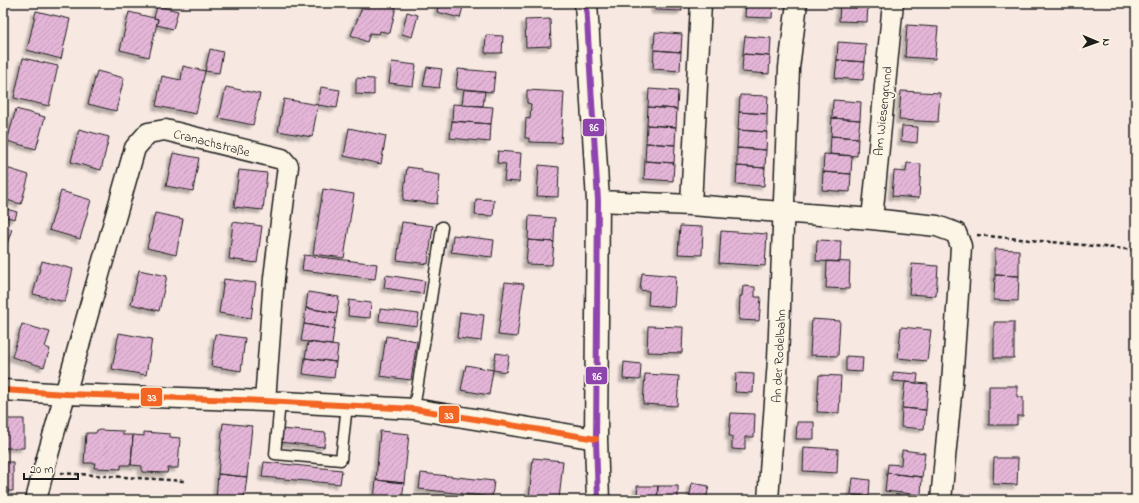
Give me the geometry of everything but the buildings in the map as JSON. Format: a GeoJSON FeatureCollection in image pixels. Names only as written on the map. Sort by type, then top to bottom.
{"type":"FeatureCollection","features":[{"type":"Feature","properties":{"kind":"main road"},"geometry":{"type":"LineString","coordinates":[[586,3],[598,201],[596,439],[598,500]]}},
{"type":"Feature","properties":{"kind":"street"},"geometry":{"type":"LineString","coordinates":[[691,205],[701,3]]}},
{"type":"Feature","properties":{"kind":"street"},"geometry":{"type":"LineString","coordinates":[[784,212],[789,68],[797,3]]}},
{"type":"Feature","properties":{"kind":"street","name":"Am Wiesengrund"},"geometry":{"type":"LineString","coordinates":[[872,219],[893,3]]}},
{"type":"Feature","properties":{"kind":"street","name":"Cranachstraße"},"geometry":{"type":"LineString","coordinates":[[36,500],[135,148],[148,133],[165,130],[282,159],[288,166],[274,278],[273,402]]}},
{"type":"Feature","properties":{"kind":"street"},"geometry":{"type":"LineString","coordinates":[[598,201],[691,205],[872,219],[937,226],[956,233],[961,246],[960,264],[952,384],[941,500]]}},
{"type":"Feature","properties":{"kind":"street","name":"An der Rodelbahn"},"geometry":{"type":"LineString","coordinates":[[768,500],[778,360],[784,212]]}},
{"type":"Feature","properties":{"kind":"street"},"geometry":{"type":"LineString","coordinates":[[3,390],[414,409],[596,439]]}},
{"type":"Feature","properties":{"kind":"lane"},"geometry":{"type":"LineString","coordinates":[[414,409],[442,227]]}},
{"type":"Feature","properties":{"kind":"lane"},"geometry":{"type":"LineString","coordinates":[[273,402],[275,454],[341,460],[347,405]]}},
{"type":"Feature","properties":{"kind":"path"},"geometry":{"type":"LineString","coordinates":[[956,233],[1136,250]]}},
{"type":"Feature","properties":{"kind":"path"},"geometry":{"type":"LineString","coordinates":[[43,472],[186,481]]}},
{"type":"Feature","properties":{"kind":"transit line","name":"86"},"geometry":{"type":"LineString","coordinates":[[586,3],[598,201],[596,439],[598,500]]}},
{"type":"Feature","properties":{"kind":"transit line","name":"33"},"geometry":{"type":"LineString","coordinates":[[3,390],[414,409],[596,439]]}}]}
